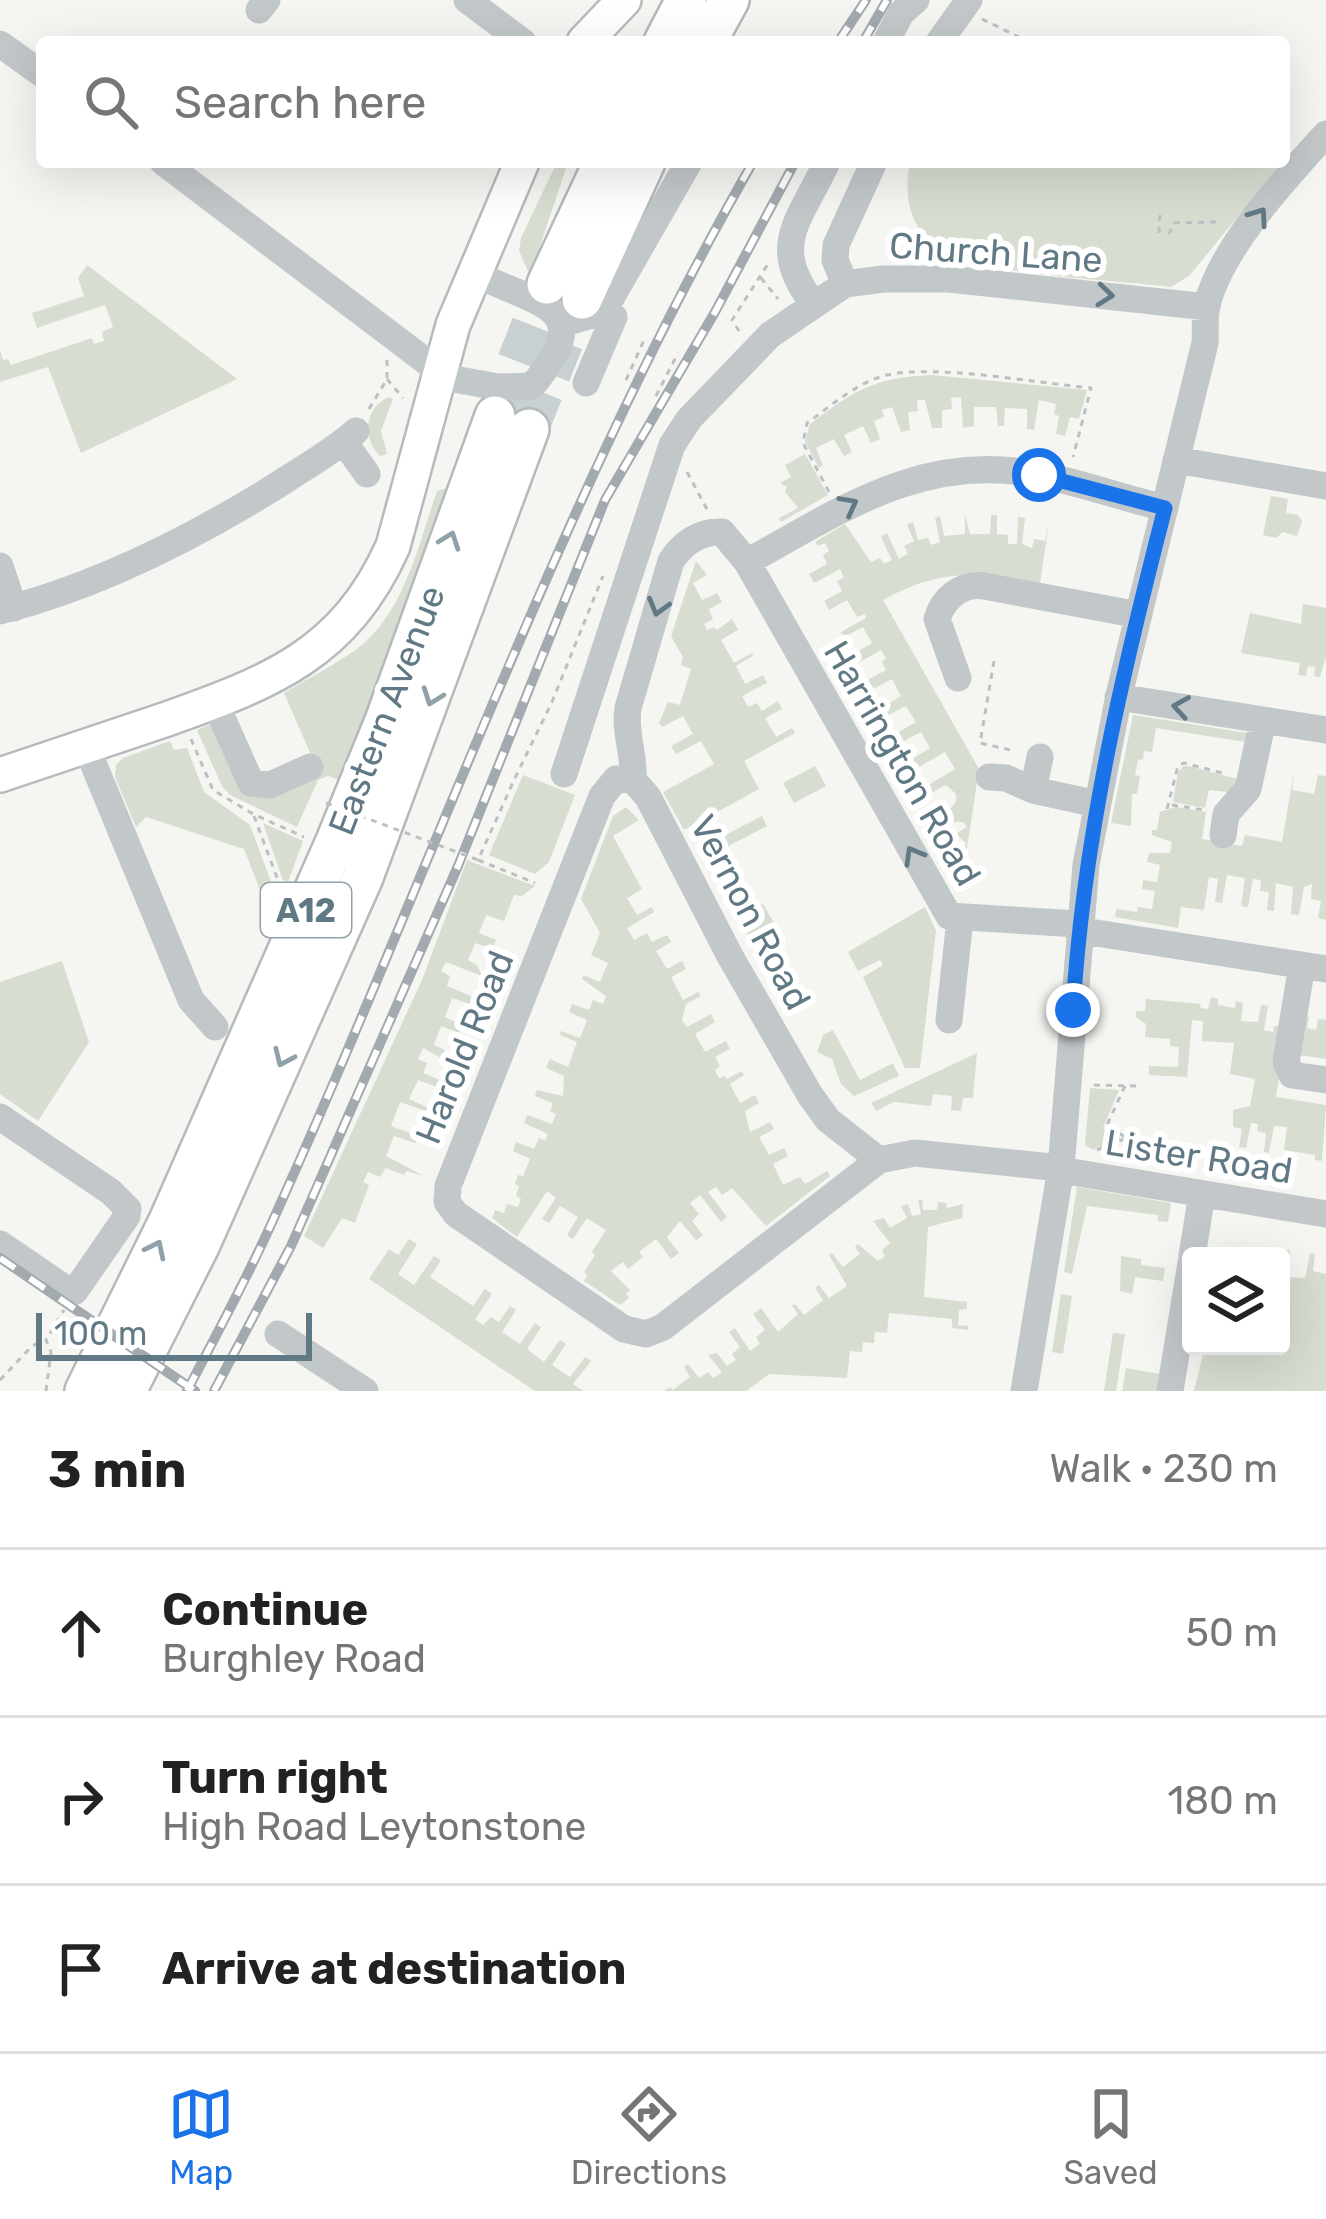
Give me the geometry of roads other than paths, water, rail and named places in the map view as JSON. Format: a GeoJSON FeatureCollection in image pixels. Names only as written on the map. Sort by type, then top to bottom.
{"type":"FeatureCollection","features":[{"type":"Feature","properties":{"kind":"highway"},"geometry":{"type":"LineString","coordinates":[[667,36],[686,0]]}},
{"type":"Feature","properties":{"kind":"highway"},"geometry":{"type":"LineString","coordinates":[[709,36],[729,0]]}},
{"type":"Feature","properties":{"kind":"highway"},"geometry":{"type":"LineString","coordinates":[[574,305],[603,168]]}},
{"type":"Feature","properties":{"kind":"highway"},"geometry":{"type":"LineString","coordinates":[[574,305],[642,168]]}},
{"type":"Feature","properties":{"kind":"highway","name":"Eastern Avenue"},"geometry":{"type":"LineString","coordinates":[[85,1391],[168,1223],[512,423],[363,877],[200,1244],[127,1391]]}},
{"type":"Feature","properties":{"kind":"main road"},"geometry":{"type":"LineString","coordinates":[[590,36],[624,0]]}},
{"type":"Feature","properties":{"kind":"main road"},"geometry":{"type":"LineString","coordinates":[[0,775],[273,679],[350,616],[378,579],[393,546],[438,372],[473,273],[519,168]]}},
{"type":"Feature","properties":{"kind":"street"},"geometry":{"type":"LineString","coordinates":[[467,0],[515,36]]}},
{"type":"Feature","properties":{"kind":"street"},"geometry":{"type":"LineString","coordinates":[[889,36],[901,13],[916,0]]}},
{"type":"Feature","properties":{"kind":"street"},"geometry":{"type":"LineString","coordinates":[[942,36],[957,3]]}},
{"type":"Feature","properties":{"kind":"street"},"geometry":{"type":"LineString","coordinates":[[0,44],[36,70]]}},
{"type":"Feature","properties":{"kind":"street"},"geometry":{"type":"LineString","coordinates":[[1024,1391],[1061,1169],[1078,927],[1097,804],[1118,697],[1205,343],[1207,307],[1231,256],[1254,222],[1326,134]]}},
{"type":"Feature","properties":{"kind":"street"},"geometry":{"type":"LineString","coordinates":[[171,168],[438,372],[470,383],[524,389],[532,386],[555,353],[574,305],[684,168]]}},
{"type":"Feature","properties":{"kind":"street"},"geometry":{"type":"LineString","coordinates":[[813,304],[795,280],[789,250],[824,168]]}},
{"type":"Feature","properties":{"kind":"street"},"geometry":{"type":"LineString","coordinates":[[845,284],[836,244],[871,168]]}},
{"type":"Feature","properties":{"kind":"street"},"geometry":{"type":"LineString","coordinates":[[473,273],[548,308],[574,305],[614,317],[586,383]]}},
{"type":"Feature","properties":{"kind":"street","name":"Church Lane"},"geometry":{"type":"LineString","coordinates":[[564,774],[669,451],[689,419],[770,335],[845,284],[884,278],[949,279],[1207,307]]}},
{"type":"Feature","properties":{"kind":"street"},"geometry":{"type":"LineString","coordinates":[[0,566],[7,610],[104,576],[175,544],[350,437],[367,474]]}},
{"type":"Feature","properties":{"kind":"street"},"geometry":{"type":"LineString","coordinates":[[1176,460],[1326,486]]}},
{"type":"Feature","properties":{"kind":"street"},"geometry":{"type":"LineString","coordinates":[[747,562],[849,504],[924,476],[1000,470],[1039,475],[1165,508]]}},
{"type":"Feature","properties":{"kind":"street","name":"Harrington Road"},"geometry":{"type":"LineString","coordinates":[[720,526],[747,562],[949,916],[1078,927],[1314,967]]}},
{"type":"Feature","properties":{"kind":"street","name":"Vernon Road"},"geometry":{"type":"LineString","coordinates":[[720,526],[687,542],[671,561],[628,708],[625,727],[634,762],[633,780],[648,797],[730,956],[810,1095],[828,1120],[879,1160]]}},
{"type":"Feature","properties":{"kind":"street"},"geometry":{"type":"LineString","coordinates":[[958,678],[938,620],[940,610],[960,589],[984,586],[1139,615]]}},
{"type":"Feature","properties":{"kind":"street"},"geometry":{"type":"LineString","coordinates":[[1118,697],[1326,730]]}},
{"type":"Feature","properties":{"kind":"street"},"geometry":{"type":"LineString","coordinates":[[215,702],[251,783],[270,785],[310,767]]}},
{"type":"Feature","properties":{"kind":"street"},"geometry":{"type":"LineString","coordinates":[[1225,824],[1232,804],[1244,798],[1251,780],[1263,720]]}},
{"type":"Feature","properties":{"kind":"street"},"geometry":{"type":"LineString","coordinates":[[86,746],[191,1000],[215,1027]]}},
{"type":"Feature","properties":{"kind":"street"},"geometry":{"type":"LineString","coordinates":[[1033,790],[1040,757]]}},
{"type":"Feature","properties":{"kind":"street"},"geometry":{"type":"LineString","coordinates":[[989,777],[1097,804]]}},
{"type":"Feature","properties":{"kind":"street","name":"Harold Road"},"geometry":{"type":"LineString","coordinates":[[633,780],[616,779],[602,796],[448,1186],[447,1202],[456,1214],[624,1329],[646,1334],[663,1327],[879,1160]]}},
{"type":"Feature","properties":{"kind":"street"},"geometry":{"type":"LineString","coordinates":[[949,1020],[961,919]]}},
{"type":"Feature","properties":{"kind":"street"},"geometry":{"type":"LineString","coordinates":[[1314,967],[1286,1062],[1292,1075],[1326,1080]]}},
{"type":"Feature","properties":{"kind":"street"},"geometry":{"type":"LineString","coordinates":[[0,1117],[118,1181],[127,1216],[80,1288],[68,1296],[0,1244]]}},
{"type":"Feature","properties":{"kind":"street"},"geometry":{"type":"LineString","coordinates":[[879,1160],[915,1154],[1061,1169]]}},
{"type":"Feature","properties":{"kind":"street","name":"Lister Road"},"geometry":{"type":"LineString","coordinates":[[1061,1169],[1326,1214]]}},
{"type":"Feature","properties":{"kind":"street"},"geometry":{"type":"LineString","coordinates":[[1194,1247],[1202,1194]]}},
{"type":"Feature","properties":{"kind":"street"},"geometry":{"type":"LineString","coordinates":[[1170,1391],[1182,1320]]}},
{"type":"Feature","properties":{"kind":"street"},"geometry":{"type":"LineString","coordinates":[[278,1334],[365,1391]]}},
{"type":"Feature","properties":{"kind":"tunnel"},"geometry":{"type":"LineString","coordinates":[[495,416],[547,284]]}},
{"type":"Feature","properties":{"kind":"tunnel"},"geometry":{"type":"LineString","coordinates":[[529,429],[564,342]]}},
{"type":"Feature","properties":{"kind":"railway"},"geometry":{"type":"LineString","coordinates":[[842,36],[866,0]]}},
{"type":"Feature","properties":{"kind":"railway"},"geometry":{"type":"LineString","coordinates":[[866,36],[887,0]]}},
{"type":"Feature","properties":{"kind":"railway"},"geometry":{"type":"LineString","coordinates":[[187,1391],[269,1229],[618,422],[750,168]]}},
{"type":"Feature","properties":{"kind":"railway"},"geometry":{"type":"LineString","coordinates":[[214,1391],[291,1246],[458,866],[605,500],[715,312],[792,168]]}},
{"type":"Feature","properties":{"kind":"railway"},"geometry":{"type":"LineString","coordinates":[[0,1258],[195,1391]]}}]}
